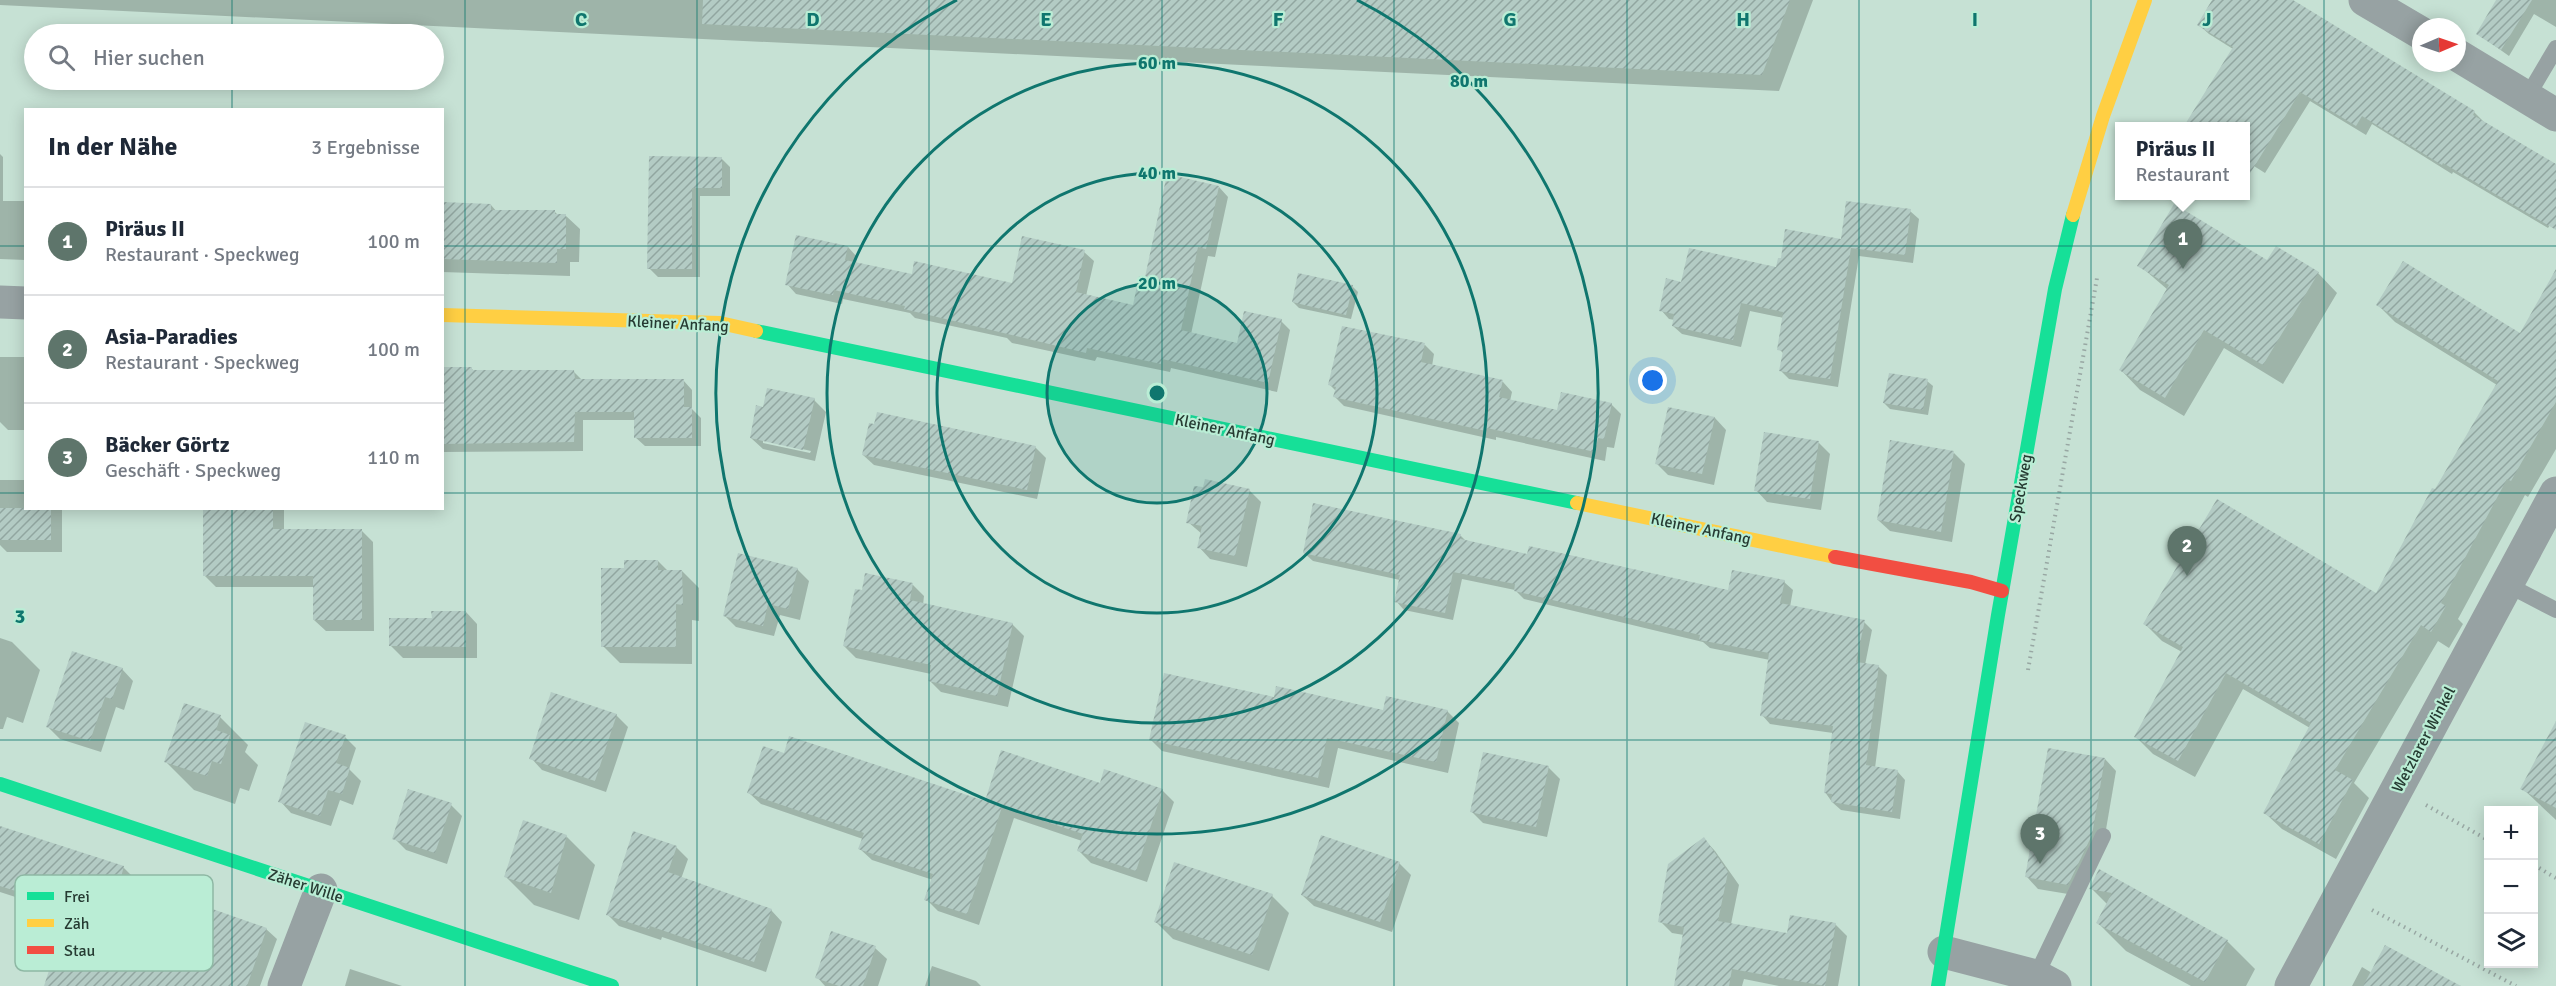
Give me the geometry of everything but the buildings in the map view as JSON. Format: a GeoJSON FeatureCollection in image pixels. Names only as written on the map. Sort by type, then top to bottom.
{"type":"FeatureCollection","features":[{"type":"Feature","properties":{"kind":"street","name":"Speckweg"},"geometry":{"type":"LineString","coordinates":[[1938,986],[2002,591],[2055,289],[2072,217],[2103,116],[2145,0]]}},
{"type":"Feature","properties":{"kind":"street"},"geometry":{"type":"LineString","coordinates":[[2365,0],[2412,28]]}},
{"type":"Feature","properties":{"kind":"street"},"geometry":{"type":"LineString","coordinates":[[2466,60],[2556,114]]}},
{"type":"Feature","properties":{"kind":"street"},"geometry":{"type":"LineString","coordinates":[[0,302],[24,303]]}},
{"type":"Feature","properties":{"kind":"street","name":"Kleiner Anfang"},"geometry":{"type":"LineString","coordinates":[[444,315],[720,323],[1918,574],[1971,582],[2002,591]]}},
{"type":"Feature","properties":{"kind":"street","name":"Wetzlarer Winkel"},"geometry":{"type":"LineString","coordinates":[[2291,986],[2556,493]]}},
{"type":"Feature","properties":{"kind":"street","name":"Zäher Wille"},"geometry":{"type":"LineString","coordinates":[[0,784],[612,986]]}},
{"type":"Feature","properties":{"kind":"street"},"geometry":{"type":"LineString","coordinates":[[284,986],[321,890]]}},
{"type":"Feature","properties":{"kind":"street"},"geometry":{"type":"LineString","coordinates":[[1944,952],[2045,981]]}},
{"type":"Feature","properties":{"kind":"lane"},"geometry":{"type":"LineString","coordinates":[[2527,97],[2556,48]]}},
{"type":"Feature","properties":{"kind":"lane"},"geometry":{"type":"LineString","coordinates":[[2506,584],[2556,610]]}},
{"type":"Feature","properties":{"kind":"lane"},"geometry":{"type":"LineString","coordinates":[[2045,981],[2103,836]]}},
{"type":"Feature","properties":{"kind":"path"},"geometry":{"type":"LineString","coordinates":[[2027,676],[2097,276]]}},
{"type":"Feature","properties":{"kind":"path"},"geometry":{"type":"LineString","coordinates":[[2396,789],[2484,838]]}},
{"type":"Feature","properties":{"kind":"path"},"geometry":{"type":"LineString","coordinates":[[2538,867],[2556,878]]}},
{"type":"Feature","properties":{"kind":"path"},"geometry":{"type":"LineString","coordinates":[[2340,893],[2516,986]]}},
{"type":"Feature","properties":{"kind":"traffic: fast"},"geometry":{"type":"LineString","coordinates":[[1938,986],[1998,615],[2055,289],[2073,215]]}},
{"type":"Feature","properties":{"kind":"traffic: fast"},"geometry":{"type":"LineString","coordinates":[[756,331],[1577,503]]}},
{"type":"Feature","properties":{"kind":"traffic: fast"},"geometry":{"type":"LineString","coordinates":[[0,784],[612,986]]}},
{"type":"Feature","properties":{"kind":"traffic: slow"},"geometry":{"type":"LineString","coordinates":[[2073,215],[2103,116],[2145,0]]}},
{"type":"Feature","properties":{"kind":"traffic: slow"},"geometry":{"type":"LineString","coordinates":[[444,315],[720,323],[756,331]]}},
{"type":"Feature","properties":{"kind":"traffic: slow"},"geometry":{"type":"LineString","coordinates":[[1577,503],[1835,557]]}},
{"type":"Feature","properties":{"kind":"traffic: jam"},"geometry":{"type":"LineString","coordinates":[[1835,557],[1971,582],[2002,591]]}},
{"type":"Feature","properties":{"kind":"place","name":"Piräus II"},"geometry":{"type":"Point","coordinates":[2183,269]}},
{"type":"Feature","properties":{"kind":"place","name":"Asia-Paradies"},"geometry":{"type":"Point","coordinates":[2187,576]}},
{"type":"Feature","properties":{"kind":"place","name":"Bäcker Görtz"},"geometry":{"type":"Point","coordinates":[2040,864]}}]}
